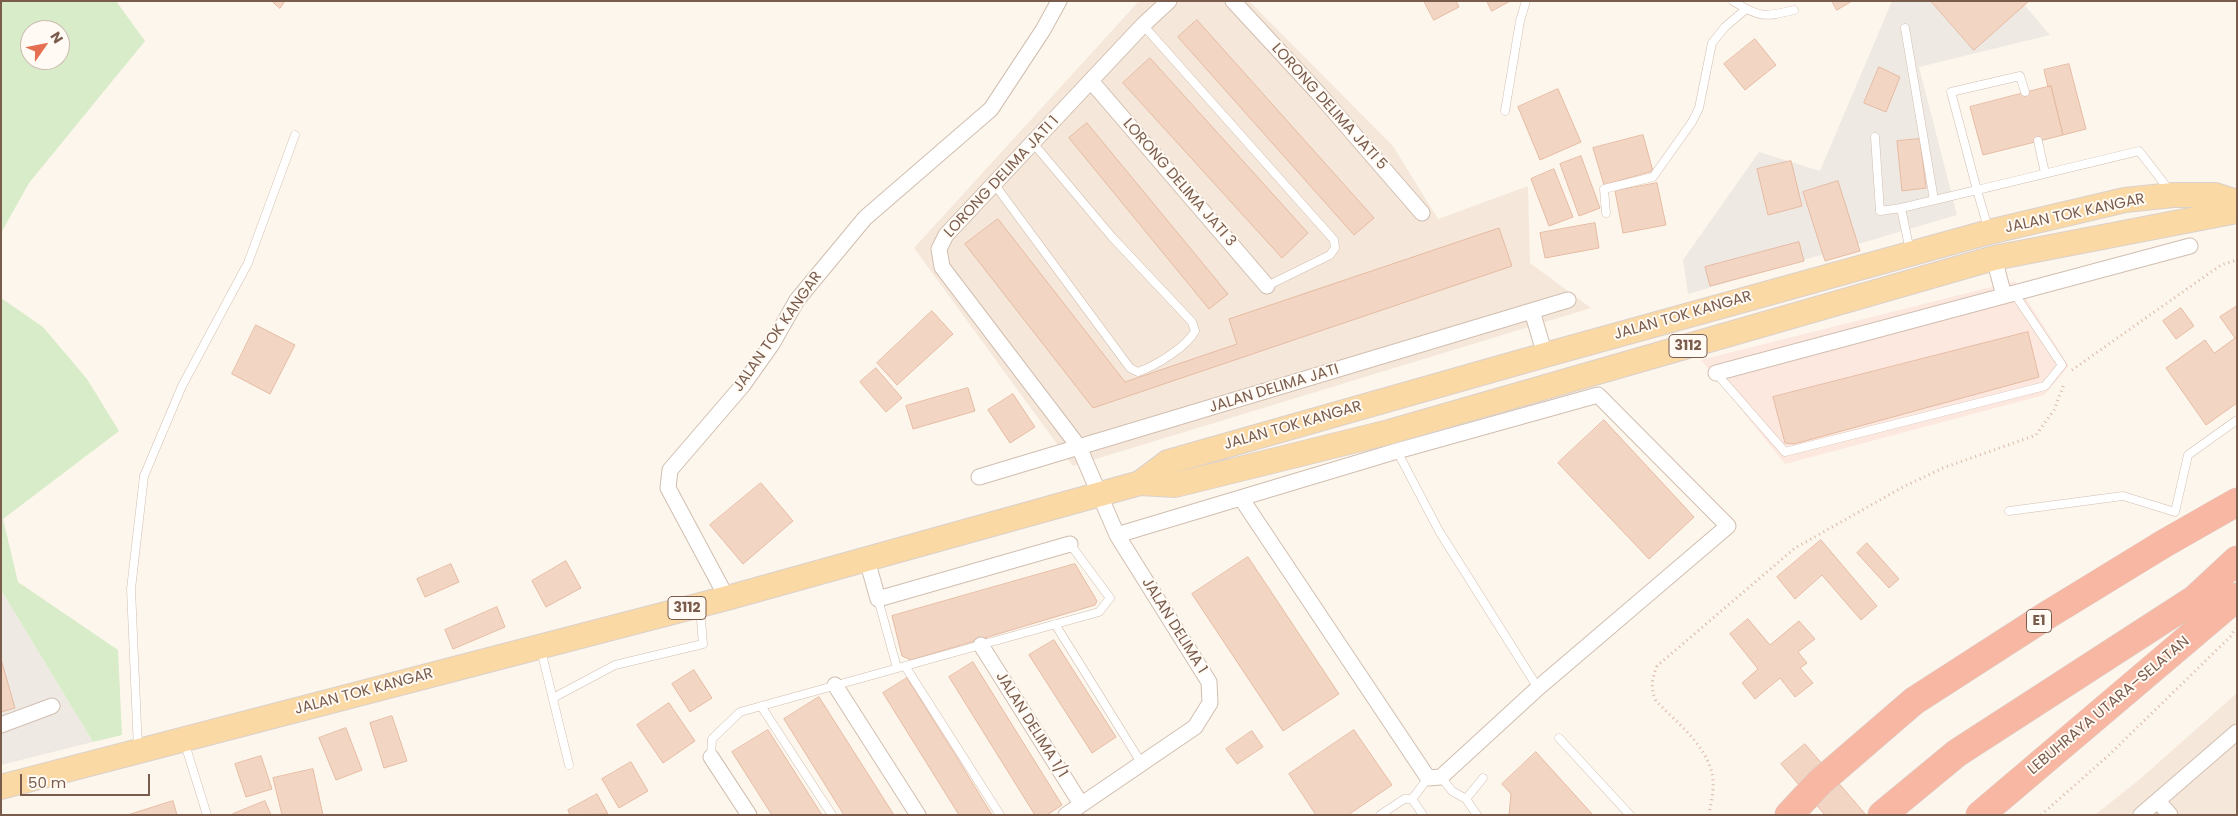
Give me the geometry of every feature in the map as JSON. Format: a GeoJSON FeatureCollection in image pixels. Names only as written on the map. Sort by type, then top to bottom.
{"type":"FeatureCollection","features":[{"type":"Feature","properties":{"kind":"highway","name":"E1"},"geometry":{"type":"LineString","coordinates":[[1789,815],[1820,782],[1914,700],[2165,543],[2237,502]]}},
{"type":"Feature","properties":{"kind":"highway"},"geometry":{"type":"LineString","coordinates":[[2165,543],[2175,512]]}},
{"type":"Feature","properties":{"kind":"highway"},"geometry":{"type":"LineString","coordinates":[[1882,815],[1957,753],[2194,599],[2237,560]]}},
{"type":"Feature","properties":{"kind":"highway","name":"LEBUHRAYA UTARA–SELATAN"},"geometry":{"type":"LineString","coordinates":[[1980,815],[2237,597]]}},
{"type":"Feature","properties":{"kind":"main road","name":"JALAN TOK KANGAR"},"geometry":{"type":"LineString","coordinates":[[1140,483],[1168,462],[1989,232],[2125,200],[2173,195],[2215,195],[2237,202]]}},
{"type":"Feature","properties":{"kind":"main road","name":"JALAN TOK KANGAR"},"geometry":{"type":"LineString","coordinates":[[1,787],[726,598],[1140,483],[1175,484],[1393,441],[1994,258],[2237,211]]}},
{"type":"Feature","properties":{"kind":"street","name":"JALAN TOK KANGAR"},"geometry":{"type":"LineString","coordinates":[[726,598],[668,488],[670,470],[743,385],[772,344],[797,300],[865,218],[991,109],[1043,30],[1059,1]]}},
{"type":"Feature","properties":{"kind":"street","name":"LORONG DELIMA JATI 1"},"geometry":{"type":"LineString","coordinates":[[1099,494],[1079,447],[942,267],[939,249],[946,235],[995,185],[1143,25],[1169,1]]}},
{"type":"Feature","properties":{"kind":"street","name":"LORONG DELIMA JATI 5"},"geometry":{"type":"LineString","coordinates":[[1234,1],[1319,94],[1422,213]]}},
{"type":"Feature","properties":{"kind":"street","name":"LORONG DELIMA JATI 3"},"geometry":{"type":"LineString","coordinates":[[1091,81],[1267,286]]}},
{"type":"Feature","properties":{"kind":"street"},"geometry":{"type":"LineString","coordinates":[[1716,373],[2190,246]]}},
{"type":"Feature","properties":{"kind":"street"},"geometry":{"type":"LineString","coordinates":[[1994,258],[2009,295]]}},
{"type":"Feature","properties":{"kind":"street","name":"JALAN DELIMA JATI"},"geometry":{"type":"LineString","coordinates":[[979,477],[1568,300]]}},
{"type":"Feature","properties":{"kind":"street"},"geometry":{"type":"LineString","coordinates":[[1532,311],[1545,355]]}},
{"type":"Feature","properties":{"kind":"street"},"geometry":{"type":"LineString","coordinates":[[1117,535],[1242,498],[1393,441],[1598,395],[1728,526],[1434,778],[1242,498]]}},
{"type":"Feature","properties":{"kind":"street","name":"JALAN DELIMA 1"},"geometry":{"type":"LineString","coordinates":[[1066,815],[1195,727],[1210,703],[1209,682],[1117,535],[1099,494]]}},
{"type":"Feature","properties":{"kind":"street"},"geometry":{"type":"LineString","coordinates":[[867,560],[878,600],[1070,544]]}},
{"type":"Feature","properties":{"kind":"street","name":"JALAN DELIMA 1/1"},"geometry":{"type":"LineString","coordinates":[[980,645],[1082,804]]}},
{"type":"Feature","properties":{"kind":"street"},"geometry":{"type":"LineString","coordinates":[[835,685],[918,815]]}},
{"type":"Feature","properties":{"kind":"street"},"geometry":{"type":"LineString","coordinates":[[1,725],[52,706]]}},
{"type":"Feature","properties":{"kind":"street"},"geometry":{"type":"LineString","coordinates":[[2141,815],[2237,732]]}},
{"type":"Feature","properties":{"kind":"street"},"geometry":{"type":"LineString","coordinates":[[711,757],[749,815]]}},
{"type":"Feature","properties":{"kind":"street"},"geometry":{"type":"LineString","coordinates":[[2158,801],[2170,815]]}},
{"type":"Feature","properties":{"kind":"lane"},"geometry":{"type":"LineString","coordinates":[[1505,111],[1520,21],[1526,1]]}},
{"type":"Feature","properties":{"kind":"lane"},"geometry":{"type":"LineString","coordinates":[[1733,1],[1746,9],[1768,16],[1794,10]]}},
{"type":"Feature","properties":{"kind":"lane"},"geometry":{"type":"LineString","coordinates":[[1606,213],[1604,189],[1653,177],[1692,122],[1699,108],[1712,43],[1725,27],[1746,9]]}},
{"type":"Feature","properties":{"kind":"lane"},"geometry":{"type":"LineString","coordinates":[[1143,25],[1334,240],[1335,248],[1330,255],[1267,286]]}},
{"type":"Feature","properties":{"kind":"lane"},"geometry":{"type":"LineString","coordinates":[[1905,28],[1934,200]]}},
{"type":"Feature","properties":{"kind":"lane"},"geometry":{"type":"LineString","coordinates":[[1989,232],[1951,92],[2020,76],[2025,92]]}},
{"type":"Feature","properties":{"kind":"lane"},"geometry":{"type":"LineString","coordinates":[[138,750],[131,589],[144,476],[182,386],[248,263],[295,135]]}},
{"type":"Feature","properties":{"kind":"lane"},"geometry":{"type":"LineString","coordinates":[[1875,137],[1880,211],[1901,208],[2139,151],[2173,195]]}},
{"type":"Feature","properties":{"kind":"lane"},"geometry":{"type":"LineString","coordinates":[[2038,141],[2046,173]]}},
{"type":"Feature","properties":{"kind":"lane"},"geometry":{"type":"LineString","coordinates":[[995,185],[1130,368],[1138,372],[1147,369],[1190,341],[1196,331],[1192,322],[1112,237],[1033,143]]}},
{"type":"Feature","properties":{"kind":"lane"},"geometry":{"type":"LineString","coordinates":[[1901,208],[1910,253]]}},
{"type":"Feature","properties":{"kind":"lane"},"geometry":{"type":"LineString","coordinates":[[1716,373],[1785,452],[2044,386],[2062,365],[2009,295]]}},
{"type":"Feature","properties":{"kind":"lane"},"geometry":{"type":"LineString","coordinates":[[2009,511],[2123,496],[2175,512],[2188,455],[2237,420]]}},
{"type":"Feature","properties":{"kind":"lane"},"geometry":{"type":"LineString","coordinates":[[1393,441],[1439,531],[1538,688]]}},
{"type":"Feature","properties":{"kind":"lane"},"geometry":{"type":"LineString","coordinates":[[711,757],[712,739],[740,712],[1099,612],[1110,598],[1070,544]]}},
{"type":"Feature","properties":{"kind":"lane"},"geometry":{"type":"LineString","coordinates":[[878,600],[901,667],[1000,815]]}},
{"type":"Feature","properties":{"kind":"lane"},"geometry":{"type":"LineString","coordinates":[[553,698],[615,666],[703,644],[700,604]]}},
{"type":"Feature","properties":{"kind":"lane"},"geometry":{"type":"LineString","coordinates":[[1055,624],[1142,764]]}},
{"type":"Feature","properties":{"kind":"lane"},"geometry":{"type":"LineString","coordinates":[[540,646],[569,765]]}},
{"type":"Feature","properties":{"kind":"lane"},"geometry":{"type":"LineString","coordinates":[[761,706],[832,815]]}},
{"type":"Feature","properties":{"kind":"lane"},"geometry":{"type":"LineString","coordinates":[[1559,738],[1630,815]]}},
{"type":"Feature","properties":{"kind":"lane"},"geometry":{"type":"LineString","coordinates":[[183,739],[207,815]]}},
{"type":"Feature","properties":{"kind":"lane"},"geometry":{"type":"LineString","coordinates":[[1380,815],[1404,799],[1412,799],[1434,778],[1466,799],[1477,815]]}},
{"type":"Feature","properties":{"kind":"lane"},"geometry":{"type":"LineString","coordinates":[[1466,799],[1483,778]]}},
{"type":"Feature","properties":{"kind":"lane"},"geometry":{"type":"LineString","coordinates":[[1412,799],[1423,815]]}},
{"type":"Feature","properties":{"kind":"path"},"geometry":{"type":"LineString","coordinates":[[2069,373],[2221,265],[2237,260]]}},
{"type":"Feature","properties":{"kind":"path"},"geometry":{"type":"LineString","coordinates":[[1709,815],[1714,787],[1711,766],[1702,750],[1656,700],[1652,690],[1652,677],[1657,666],[1795,548],[1904,487],[1943,468],[2036,435],[2054,410],[2065,382]]}},
{"type":"Feature","properties":{"kind":"path"},"geometry":{"type":"LineString","coordinates":[[2041,815],[2109,755],[2231,636],[2237,626]]}},
{"type":"Feature","properties":{"kind":"shaded area"},"geometry":{"type":"Polygon","coordinates":[[[1139,1],[1249,1],[1393,146],[1438,219],[1528,186],[1530,263],[1591,308],[1073,466],[914,248],[1139,1]]]}},
{"type":"Feature","properties":{"kind":"shaded area"},"geometry":{"type":"Polygon","coordinates":[[[1892,1],[2021,1],[2050,35],[1919,67],[1957,215],[1688,294],[1683,260],[1759,152],[1820,171],[1892,1]]]}},
{"type":"Feature","properties":{"kind":"shaded area"},"geometry":{"type":"Polygon","coordinates":[[[2015,281],[2069,366],[2044,395],[1785,464],[1701,360],[2015,281]]]}},
{"type":"Feature","properties":{"kind":"shaded area"},"geometry":{"type":"Polygon","coordinates":[[[1,590],[93,742],[1,765],[1,590]]]}},
{"type":"Feature","properties":{"kind":"shaded area"},"geometry":{"type":"Polygon","coordinates":[[[2237,693],[2237,815],[2095,815],[2140,779],[2237,693]]]}},
{"type":"Feature","properties":{"kind":"green space"},"geometry":{"type":"Polygon","coordinates":[[[1,1],[116,1],[145,41],[29,183],[1,233],[1,1]]]}},
{"type":"Feature","properties":{"kind":"green space"},"geometry":{"type":"Polygon","coordinates":[[[1,298],[43,327],[87,379],[119,431],[3,519],[18,582],[118,650],[122,735],[93,742],[1,590],[1,298]]]}},
{"type":"Feature","properties":{"kind":"building"},"geometry":{"type":"Polygon","coordinates":[[[272,1],[285,1],[280,8],[272,1]]]}},
{"type":"Feature","properties":{"kind":"building"},"geometry":{"type":"Polygon","coordinates":[[[1424,1],[1456,1],[1459,7],[1434,20],[1424,1]]]}},
{"type":"Feature","properties":{"kind":"building"},"geometry":{"type":"Polygon","coordinates":[[[1487,1],[1510,1],[1492,11],[1487,1]]]}},
{"type":"Feature","properties":{"kind":"building"},"geometry":{"type":"Polygon","coordinates":[[[1832,1],[1852,1],[1837,10],[1832,1]]]}},
{"type":"Feature","properties":{"kind":"building"},"geometry":{"type":"Polygon","coordinates":[[[1931,1],[2029,1],[1974,50],[1931,1]]]}},
{"type":"Feature","properties":{"kind":"building"},"geometry":{"type":"Polygon","coordinates":[[[1197,20],[1374,218],[1354,235],[1178,37],[1197,20]]]}},
{"type":"Feature","properties":{"kind":"building"},"geometry":{"type":"Polygon","coordinates":[[[1755,39],[1776,65],[1745,90],[1724,64],[1755,39]]]}},
{"type":"Feature","properties":{"kind":"building"},"geometry":{"type":"Polygon","coordinates":[[[1150,58],[1308,233],[1282,258],[1123,83],[1150,58]]]}},
{"type":"Feature","properties":{"kind":"building"},"geometry":{"type":"Polygon","coordinates":[[[2069,64],[2086,129],[2063,135],[2051,86],[2048,87],[2044,70],[2069,64]]]}},
{"type":"Feature","properties":{"kind":"building"},"geometry":{"type":"Polygon","coordinates":[[[1879,67],[1900,77],[1886,112],[1864,103],[1879,67]]]}},
{"type":"Feature","properties":{"kind":"building"},"geometry":{"type":"Polygon","coordinates":[[[2051,86],[2063,135],[1983,155],[1970,107],[2051,86]]]}},
{"type":"Feature","properties":{"kind":"building"},"geometry":{"type":"Polygon","coordinates":[[[1558,89],[1581,142],[1540,160],[1518,107],[1558,89]]]}},
{"type":"Feature","properties":{"kind":"building"},"geometry":{"type":"Polygon","coordinates":[[[1087,123],[1228,294],[1209,309],[1069,138],[1087,123]]]}},
{"type":"Feature","properties":{"kind":"building"},"geometry":{"type":"Polygon","coordinates":[[[1643,135],[1653,171],[1604,185],[1593,148],[1643,135]]]}},
{"type":"Feature","properties":{"kind":"building"},"geometry":{"type":"Polygon","coordinates":[[[1920,139],[1926,188],[1902,191],[1897,141],[1920,139]]]}},
{"type":"Feature","properties":{"kind":"building"},"geometry":{"type":"Polygon","coordinates":[[[1581,156],[1600,208],[1579,216],[1560,164],[1581,156]]]}},
{"type":"Feature","properties":{"kind":"building"},"geometry":{"type":"Polygon","coordinates":[[[1791,161],[1802,206],[1768,215],[1757,169],[1791,161]]]}},
{"type":"Feature","properties":{"kind":"building"},"geometry":{"type":"Polygon","coordinates":[[[1554,169],[1573,217],[1549,226],[1531,179],[1554,169]]]}},
{"type":"Feature","properties":{"kind":"building"},"geometry":{"type":"Polygon","coordinates":[[[1838,181],[1860,251],[1825,261],[1803,192],[1838,181]]]}},
{"type":"Feature","properties":{"kind":"building"},"geometry":{"type":"Polygon","coordinates":[[[1657,183],[1666,225],[1623,233],[1615,191],[1657,183]]]}},
{"type":"Feature","properties":{"kind":"building"},"geometry":{"type":"Polygon","coordinates":[[[998,219],[1125,382],[1237,344],[1229,319],[1499,228],[1512,266],[1093,408],[965,244],[998,219]]]}},
{"type":"Feature","properties":{"kind":"building"},"geometry":{"type":"Polygon","coordinates":[[[1595,223],[1599,248],[1545,258],[1540,233],[1595,223]]]}},
{"type":"Feature","properties":{"kind":"building"},"geometry":{"type":"Polygon","coordinates":[[[1799,242],[1804,261],[1710,286],[1705,267],[1799,242]]]}},
{"type":"Feature","properties":{"kind":"building"},"geometry":{"type":"Polygon","coordinates":[[[2237,306],[2237,337],[2235,338],[2220,317],[2237,306]]]}},
{"type":"Feature","properties":{"kind":"building"},"geometry":{"type":"Polygon","coordinates":[[[2181,308],[2194,326],[2176,339],[2163,321],[2181,308]]]}},
{"type":"Feature","properties":{"kind":"building"},"geometry":{"type":"Polygon","coordinates":[[[932,311],[953,334],[897,385],[877,363],[932,311]]]}},
{"type":"Feature","properties":{"kind":"building"},"geometry":{"type":"Polygon","coordinates":[[[256,325],[295,345],[270,394],[232,374],[256,325]]]}},
{"type":"Feature","properties":{"kind":"building"},"geometry":{"type":"Polygon","coordinates":[[[2028,332],[2039,377],[1794,444],[1785,443],[1773,397],[2028,332]]]}},
{"type":"Feature","properties":{"kind":"building"},"geometry":{"type":"Polygon","coordinates":[[[2237,337],[2237,403],[2206,425],[2166,368],[2205,340],[2214,353],[2237,337]]]}},
{"type":"Feature","properties":{"kind":"building"},"geometry":{"type":"Polygon","coordinates":[[[876,368],[902,398],[886,412],[860,382],[876,368]]]}},
{"type":"Feature","properties":{"kind":"building"},"geometry":{"type":"Polygon","coordinates":[[[968,388],[975,411],[913,429],[906,406],[968,388]]]}},
{"type":"Feature","properties":{"kind":"building"},"geometry":{"type":"Polygon","coordinates":[[[1013,394],[1035,427],[1010,443],[988,410],[1013,394]]]}},
{"type":"Feature","properties":{"kind":"building"},"geometry":{"type":"Polygon","coordinates":[[[1604,420],[1694,517],[1649,559],[1558,463],[1604,420]]]}},
{"type":"Feature","properties":{"kind":"building"},"geometry":{"type":"Polygon","coordinates":[[[761,483],[793,521],[743,564],[710,525],[761,483]]]}},
{"type":"Feature","properties":{"kind":"building"},"geometry":{"type":"Polygon","coordinates":[[[1821,540],[1877,606],[1861,620],[1822,575],[1795,599],[1777,577],[1821,540]]]}},
{"type":"Feature","properties":{"kind":"building"},"geometry":{"type":"Polygon","coordinates":[[[1867,543],[1899,579],[1889,588],[1857,553],[1867,543]]]}},
{"type":"Feature","properties":{"kind":"building"},"geometry":{"type":"Polygon","coordinates":[[[1248,557],[1339,694],[1283,731],[1192,594],[1248,557]]]}},
{"type":"Feature","properties":{"kind":"building"},"geometry":{"type":"Polygon","coordinates":[[[566,561],[581,588],[546,607],[532,581],[566,561]]]}},
{"type":"Feature","properties":{"kind":"building"},"geometry":{"type":"Polygon","coordinates":[[[451,564],[459,582],[425,597],[417,579],[451,564]]]}},
{"type":"Feature","properties":{"kind":"building"},"geometry":{"type":"Polygon","coordinates":[[[1075,564],[1097,601],[1095,605],[911,660],[902,656],[892,616],[1075,564]]]}},
{"type":"Feature","properties":{"kind":"building"},"geometry":{"type":"Polygon","coordinates":[[[497,607],[505,627],[453,649],[445,630],[497,607]]]}},
{"type":"Feature","properties":{"kind":"building"},"geometry":{"type":"Polygon","coordinates":[[[1748,619],[1770,645],[1799,621],[1815,639],[1798,652],[1807,663],[1800,668],[1813,683],[1795,697],[1780,678],[1755,699],[1742,683],[1758,669],[1730,634],[1748,619]]]}},
{"type":"Feature","properties":{"kind":"building"},"geometry":{"type":"Polygon","coordinates":[[[1054,640],[1116,737],[1092,753],[1029,655],[1054,640]]]}},
{"type":"Feature","properties":{"kind":"building"},"geometry":{"type":"Polygon","coordinates":[[[1,659],[15,708],[1,712],[1,659]]]}},
{"type":"Feature","properties":{"kind":"building"},"geometry":{"type":"Polygon","coordinates":[[[973,662],[1062,805],[1047,815],[1035,815],[949,677],[973,662]]]}},
{"type":"Feature","properties":{"kind":"building"},"geometry":{"type":"Polygon","coordinates":[[[694,670],[712,698],[690,712],[672,684],[694,670]]]}},
{"type":"Feature","properties":{"kind":"building"},"geometry":{"type":"Polygon","coordinates":[[[907,678],[992,815],[959,815],[883,693],[907,678]]]}},
{"type":"Feature","properties":{"kind":"building"},"geometry":{"type":"Polygon","coordinates":[[[819,697],[894,815],[844,815],[784,719],[819,697]]]}},
{"type":"Feature","properties":{"kind":"building"},"geometry":{"type":"Polygon","coordinates":[[[669,703],[695,741],[663,763],[637,725],[669,703]]]}},
{"type":"Feature","properties":{"kind":"building"},"geometry":{"type":"Polygon","coordinates":[[[392,716],[407,761],[384,768],[370,723],[392,716]]]}},
{"type":"Feature","properties":{"kind":"building"},"geometry":{"type":"Polygon","coordinates":[[[346,728],[362,770],[336,780],[319,738],[346,728]]]}},
{"type":"Feature","properties":{"kind":"building"},"geometry":{"type":"Polygon","coordinates":[[[768,730],[822,815],[772,815],[732,752],[768,730]]]}},
{"type":"Feature","properties":{"kind":"building"},"geometry":{"type":"Polygon","coordinates":[[[1354,730],[1392,785],[1348,815],[1316,815],[1289,774],[1354,730]]]}},
{"type":"Feature","properties":{"kind":"building"},"geometry":{"type":"Polygon","coordinates":[[[1252,731],[1263,747],[1237,764],[1226,749],[1252,731]]]}},
{"type":"Feature","properties":{"kind":"building"},"geometry":{"type":"Polygon","coordinates":[[[1805,744],[1866,815],[1825,815],[1781,764],[1805,744]]]}},
{"type":"Feature","properties":{"kind":"building"},"geometry":{"type":"Polygon","coordinates":[[[1536,752],[1593,815],[1509,815],[1511,794],[1502,784],[1536,752]]]}},
{"type":"Feature","properties":{"kind":"building"},"geometry":{"type":"Polygon","coordinates":[[[261,756],[272,789],[246,797],[235,764],[261,756]]]}},
{"type":"Feature","properties":{"kind":"building"},"geometry":{"type":"Polygon","coordinates":[[[631,762],[648,791],[619,808],[602,779],[631,762]]]}},
{"type":"Feature","properties":{"kind":"building"},"geometry":{"type":"Polygon","coordinates":[[[313,769],[323,815],[282,815],[273,778],[313,769]]]}},
{"type":"Feature","properties":{"kind":"building"},"geometry":{"type":"Polygon","coordinates":[[[597,794],[608,814],[570,815],[568,810],[597,794]]]}},
{"type":"Feature","properties":{"kind":"building"},"geometry":{"type":"Polygon","coordinates":[[[173,801],[177,815],[128,815],[173,801]]]}},
{"type":"Feature","properties":{"kind":"building"},"geometry":{"type":"Polygon","coordinates":[[[265,801],[271,815],[233,814],[265,801]]]}}]}
